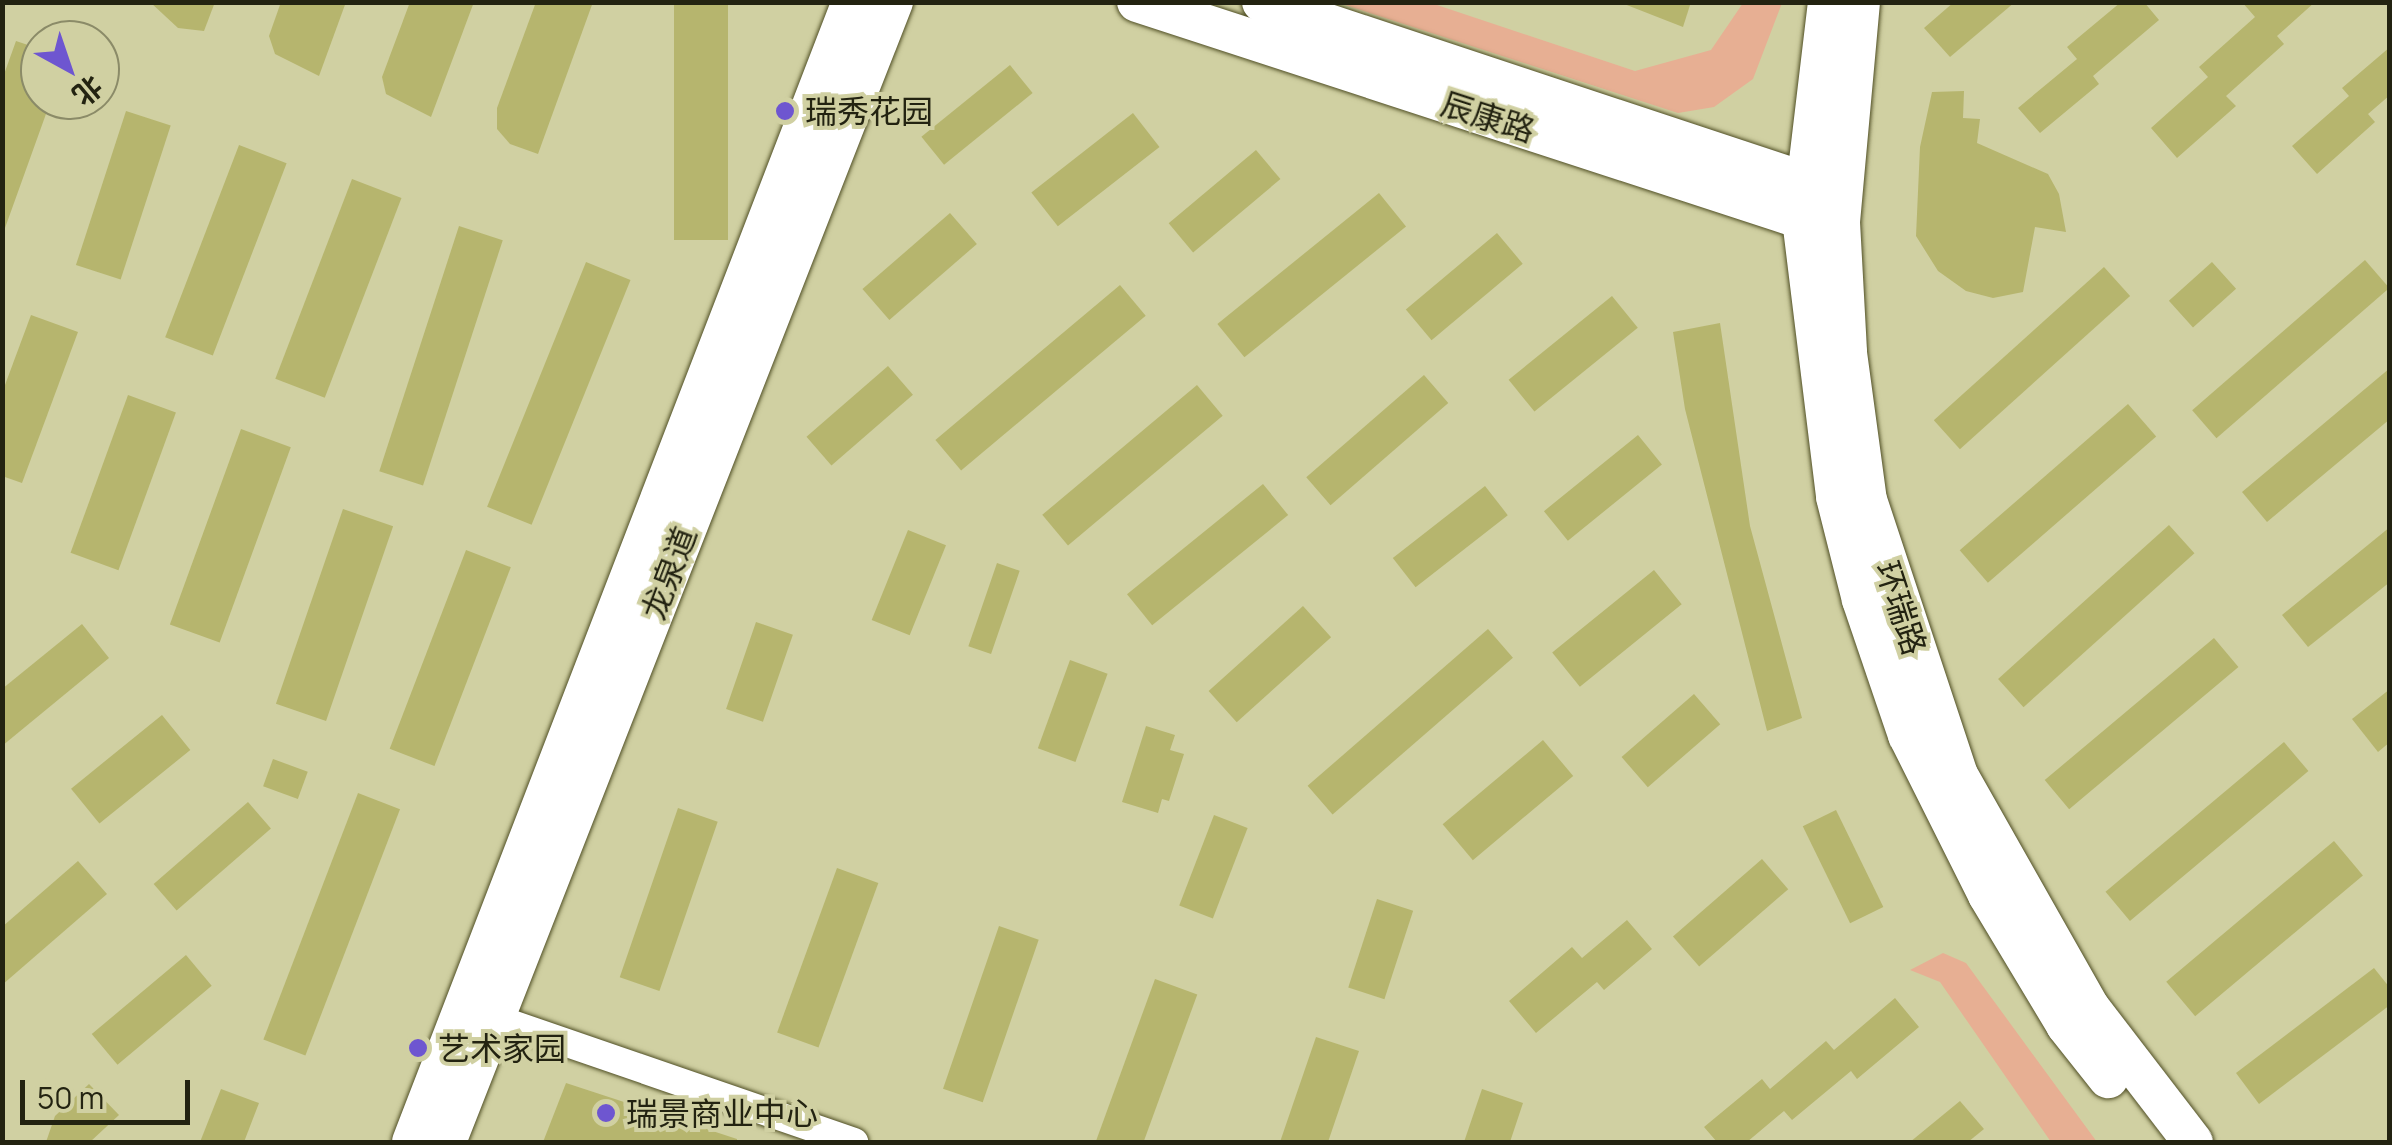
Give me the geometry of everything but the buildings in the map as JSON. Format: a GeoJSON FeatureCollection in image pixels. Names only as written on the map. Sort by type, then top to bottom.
{"type":"FeatureCollection","features":[{"type":"Feature","properties":{"kind":"street","name":"龙泉道"},"geometry":{"type":"LineString","coordinates":[[446,1142],[479,1013],[852,2]]}},
{"type":"Feature","properties":{"kind":"street","name":"龙泉道"},"geometry":{"type":"LineString","coordinates":[[412,1142],[479,1013],[893,2]]}},
{"type":"Feature","properties":{"kind":"street","name":"辰康路"},"geometry":{"type":"LineString","coordinates":[[1138,2],[1821,201]]}},
{"type":"Feature","properties":{"kind":"street","name":"辰康路"},"geometry":{"type":"LineString","coordinates":[[1262,2],[1821,201]]}},
{"type":"Feature","properties":{"kind":"street","name":"环瑞路"},"geometry":{"type":"LineString","coordinates":[[1828,2],[1821,201],[1836,498],[1908,735],[1988,895],[2056,1009],[2158,1142]]}},
{"type":"Feature","properties":{"kind":"street","name":"环瑞路"},"geometry":{"type":"LineString","coordinates":[[1860,2],[1821,201],[1867,500],[1958,775],[2090,1008],[2194,1142]]}},
{"type":"Feature","properties":{"kind":"street"},"geometry":{"type":"LineString","coordinates":[[479,1013],[854,1142]]}},
{"type":"Feature","properties":{"kind":"shaded area"},"geometry":{"type":"Polygon","coordinates":[[[1339,3],[1431,3],[1635,71],[1711,50],[1743,3],[1782,3],[1753,79],[1714,107],[1678,113],[1339,3]]]}},
{"type":"Feature","properties":{"kind":"shaded area"},"geometry":{"type":"Polygon","coordinates":[[[1943,953],[1966,963],[2097,1142],[2051,1142],[1940,982],[1910,970],[1943,953]]]}},
{"type":"Feature","properties":{"kind":"place","name":"瑞秀花园"},"geometry":{"type":"Point","coordinates":[785,111]}},
{"type":"Feature","properties":{"kind":"place","name":"艺术家园"},"geometry":{"type":"Point","coordinates":[418,1048]}},
{"type":"Feature","properties":{"kind":"place","name":"瑞景商业中心"},"geometry":{"type":"Point","coordinates":[606,1113]}}]}
